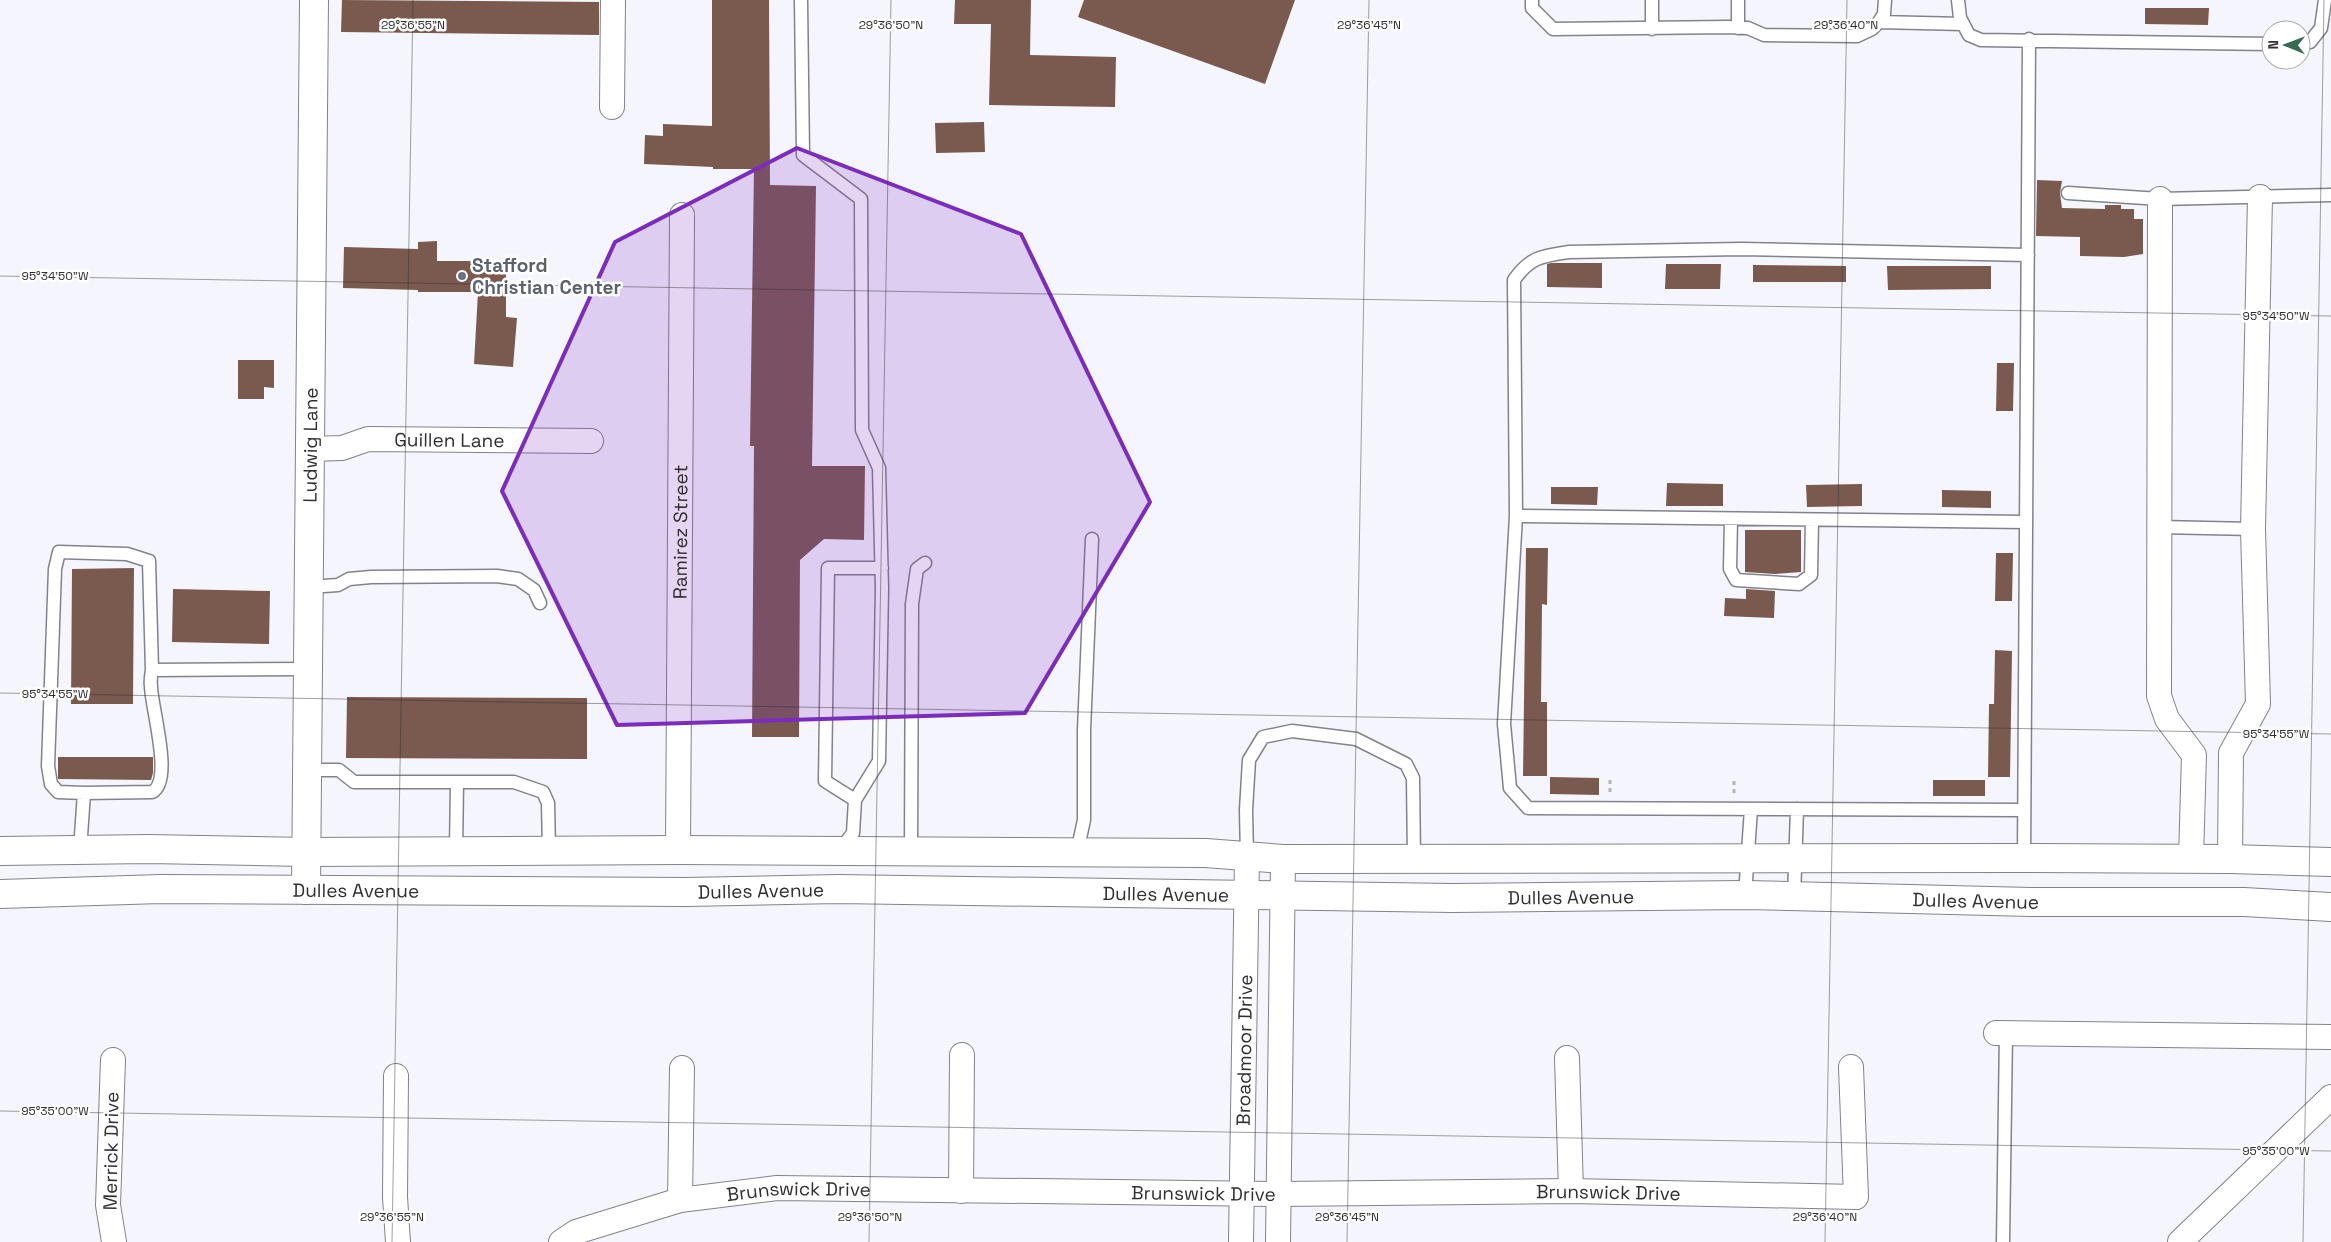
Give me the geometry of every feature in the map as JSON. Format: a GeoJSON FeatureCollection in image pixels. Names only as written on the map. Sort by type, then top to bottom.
{"type":"FeatureCollection","features":[{"type":"Feature","properties":{"kind":"main road","name":"Ludwig Lane"},"geometry":{"type":"LineString","coordinates":[[306,890],[314,0]]}},
{"type":"Feature","properties":{"kind":"main road","name":"Dulles Avenue"},"geometry":{"type":"LineString","coordinates":[[0,852],[149,849],[306,852],[678,850],[1077,852],[1206,854],[1283,859],[2024,858],[2230,859],[2331,862]]}},
{"type":"Feature","properties":{"kind":"main road"},"geometry":{"type":"LineString","coordinates":[[838,889],[839,852]]}},
{"type":"Feature","properties":{"kind":"main road","name":"Dulles Avenue"},"geometry":{"type":"LineString","coordinates":[[0,894],[151,890],[684,892],[838,889],[1284,894],[1452,898],[1745,895],[2041,902],[2244,902],[2331,907]]}},
{"type":"Feature","properties":{"kind":"street"},"geometry":{"type":"LineString","coordinates":[[612,107],[613,0]]}},
{"type":"Feature","properties":{"kind":"street"},"geometry":{"type":"LineString","coordinates":[[2230,859],[2231,753],[2258,704],[2253,528],[2260,197]]}},
{"type":"Feature","properties":{"kind":"street"},"geometry":{"type":"LineString","coordinates":[[2160,199],[2158,696],[2167,719],[2194,755],[2191,859]]}},
{"type":"Feature","properties":{"kind":"street","name":"Ramirez Street"},"geometry":{"type":"LineString","coordinates":[[678,850],[682,215]]}},
{"type":"Feature","properties":{"kind":"street","name":"Guillen Lane"},"geometry":{"type":"LineString","coordinates":[[310,449],[342,448],[368,439],[591,442]]}},
{"type":"Feature","properties":{"kind":"street"},"geometry":{"type":"LineString","coordinates":[[2194,755],[2231,753]]}},
{"type":"Feature","properties":{"kind":"street","name":"Broadmoor Drive"},"geometry":{"type":"LineString","coordinates":[[1241,1242],[1247,857]]}},
{"type":"Feature","properties":{"kind":"street","name":"Broadmoor Drive"},"geometry":{"type":"LineString","coordinates":[[1278,1242],[1283,859]]}},
{"type":"Feature","properties":{"kind":"street"},"geometry":{"type":"LineString","coordinates":[[2001,1033],[2331,1037]]}},
{"type":"Feature","properties":{"kind":"street"},"geometry":{"type":"LineString","coordinates":[[961,1191],[962,1055]]}},
{"type":"Feature","properties":{"kind":"street"},"geometry":{"type":"LineString","coordinates":[[1567,1058],[1571,1190]]}},
{"type":"Feature","properties":{"kind":"street","name":"Merrick Drive"},"geometry":{"type":"LineString","coordinates":[[113,1060],[108,1205],[114,1242]]}},
{"type":"Feature","properties":{"kind":"street","name":"Brunswick Drive"},"geometry":{"type":"LineString","coordinates":[[561,1242],[576,1232],[680,1200],[777,1188],[1242,1194],[1571,1190],[1856,1197],[1851,1067]]}},
{"type":"Feature","properties":{"kind":"street"},"geometry":{"type":"LineString","coordinates":[[680,1200],[682,1068]]}},
{"type":"Feature","properties":{"kind":"street"},"geometry":{"type":"LineString","coordinates":[[396,1076],[395,1197],[398,1242]]}},
{"type":"Feature","properties":{"kind":"street"},"geometry":{"type":"LineString","coordinates":[[2180,1242],[2331,1097]]}},
{"type":"Feature","properties":{"kind":"lane"},"geometry":{"type":"LineString","coordinates":[[1532,0],[1532,8],[1553,29],[1748,28],[1764,36],[1857,36],[1872,29],[1879,22],[1884,14],[1885,0]]}},
{"type":"Feature","properties":{"kind":"lane"},"geometry":{"type":"LineString","coordinates":[[1652,0],[1652,29]]}},
{"type":"Feature","properties":{"kind":"lane"},"geometry":{"type":"LineString","coordinates":[[1738,0],[1738,28]]}},
{"type":"Feature","properties":{"kind":"lane"},"geometry":{"type":"LineString","coordinates":[[1958,0],[1960,18],[1963,24],[1970,35],[1982,40],[2261,44]]}},
{"type":"Feature","properties":{"kind":"lane"},"geometry":{"type":"LineString","coordinates":[[2311,41],[2321,28],[2325,0]]}},
{"type":"Feature","properties":{"kind":"lane"},"geometry":{"type":"LineString","coordinates":[[800,2],[803,154],[861,199],[862,430],[879,468],[882,568],[879,761],[855,800],[853,833],[839,852]]}},
{"type":"Feature","properties":{"kind":"lane"},"geometry":{"type":"LineString","coordinates":[[1879,22],[1963,24]]}},
{"type":"Feature","properties":{"kind":"lane"},"geometry":{"type":"LineString","coordinates":[[2024,858],[2029,40]]}},
{"type":"Feature","properties":{"kind":"lane"},"geometry":{"type":"LineString","coordinates":[[2068,192],[2160,199],[2331,194]]}},
{"type":"Feature","properties":{"kind":"lane"},"geometry":{"type":"LineString","coordinates":[[2024,810],[1528,808],[1510,788],[1504,724],[1516,516],[1514,280],[1523,266],[1541,256],[1569,252],[1741,249],[2028,255]]}},
{"type":"Feature","properties":{"kind":"lane"},"geometry":{"type":"LineString","coordinates":[[1516,516],[2026,522]]}},
{"type":"Feature","properties":{"kind":"lane"},"geometry":{"type":"LineString","coordinates":[[1731,519],[1730,569],[1736,580],[1799,584],[1811,575],[1812,520]]}},
{"type":"Feature","properties":{"kind":"lane"},"geometry":{"type":"LineString","coordinates":[[2159,528],[2253,528]]}},
{"type":"Feature","properties":{"kind":"lane"},"geometry":{"type":"LineString","coordinates":[[1077,852],[1084,820],[1084,730],[1092,539]]}},
{"type":"Feature","properties":{"kind":"lane"},"geometry":{"type":"LineString","coordinates":[[59,552],[127,554],[148,561],[152,670],[150,687],[160,742],[161,782],[157,790],[152,792],[58,792],[51,784],[48,766],[55,569],[59,552]]}},
{"type":"Feature","properties":{"kind":"lane"},"geometry":{"type":"LineString","coordinates":[[911,852],[912,604],[917,569],[925,563]]}},
{"type":"Feature","properties":{"kind":"lane"},"geometry":{"type":"LineString","coordinates":[[855,800],[826,781],[828,568],[882,568]]}},
{"type":"Feature","properties":{"kind":"lane"},"geometry":{"type":"LineString","coordinates":[[309,588],[338,585],[349,579],[371,577],[497,576],[518,579],[534,590],[540,603]]}},
{"type":"Feature","properties":{"kind":"lane"},"geometry":{"type":"LineString","coordinates":[[152,670],[309,669]]}},
{"type":"Feature","properties":{"kind":"lane"},"geometry":{"type":"LineString","coordinates":[[1247,857],[1246,810],[1249,760],[1263,737],[1292,731],[1356,739],[1406,764],[1413,778],[1414,858]]}},
{"type":"Feature","properties":{"kind":"lane"},"geometry":{"type":"LineString","coordinates":[[308,770],[339,770],[354,782],[514,782],[543,792],[548,803],[549,850]]}},
{"type":"Feature","properties":{"kind":"lane"},"geometry":{"type":"LineString","coordinates":[[456,851],[457,782]]}},
{"type":"Feature","properties":{"kind":"lane"},"geometry":{"type":"LineString","coordinates":[[80,850],[84,793]]}},
{"type":"Feature","properties":{"kind":"lane"},"geometry":{"type":"LineString","coordinates":[[1745,895],[1751,809]]}},
{"type":"Feature","properties":{"kind":"lane"},"geometry":{"type":"LineString","coordinates":[[1794,896],[1797,809]]}},
{"type":"Feature","properties":{"kind":"lane"},"geometry":{"type":"LineString","coordinates":[[2001,1033],[2003,1242]]}},
{"type":"Feature","properties":{"kind":"highlighted area"},"geometry":{"type":"Polygon","coordinates":[[[797,148],[1021,234],[1150,502],[1025,713],[617,725],[502,491],[615,242],[797,148]]]}},
{"type":"Feature","properties":{"kind":"building"},"geometry":{"type":"Polygon","coordinates":[[[342,0],[599,2],[599,35],[341,32],[342,0]]]}},
{"type":"Feature","properties":{"kind":"building"},"geometry":{"type":"Polygon","coordinates":[[[712,0],[769,0],[770,185],[816,186],[812,466],[865,466],[864,540],[824,539],[800,560],[799,737],[752,737],[754,446],[750,446],[754,169],[713,169],[713,167],[644,164],[645,135],[663,136],[663,124],[712,126],[712,0]]]}},
{"type":"Feature","properties":{"kind":"building"},"geometry":{"type":"Polygon","coordinates":[[[955,0],[1031,0],[1030,55],[1116,57],[1115,107],[989,105],[991,24],[954,24],[955,0]]]}},
{"type":"Feature","properties":{"kind":"building"},"geometry":{"type":"Polygon","coordinates":[[[1084,0],[1295,0],[1265,84],[1078,17],[1084,0]]]}},
{"type":"Feature","properties":{"kind":"building"},"geometry":{"type":"Polygon","coordinates":[[[2145,8],[2209,8],[2208,25],[2145,24],[2145,8]]]}},
{"type":"Feature","properties":{"kind":"building"},"geometry":{"type":"Polygon","coordinates":[[[984,122],[985,152],[936,153],[935,123],[984,122]]]}},
{"type":"Feature","properties":{"kind":"building"},"geometry":{"type":"Polygon","coordinates":[[[2037,180],[2062,181],[2060,193],[2062,208],[2105,209],[2105,205],[2121,205],[2121,209],[2134,209],[2134,219],[2143,219],[2143,254],[2124,257],[2080,256],[2080,237],[2036,236],[2037,180]]]}},
{"type":"Feature","properties":{"kind":"building"},"geometry":{"type":"Polygon","coordinates":[[[437,241],[437,261],[506,261],[506,317],[517,318],[513,367],[474,364],[478,292],[418,292],[418,290],[343,288],[344,247],[418,249],[418,242],[437,241]]]}},
{"type":"Feature","properties":{"kind":"building"},"geometry":{"type":"Polygon","coordinates":[[[1602,263],[1602,288],[1547,287],[1547,264],[1602,263]]]}},
{"type":"Feature","properties":{"kind":"building"},"geometry":{"type":"Polygon","coordinates":[[[1666,264],[1721,264],[1720,289],[1665,289],[1666,264]]]}},
{"type":"Feature","properties":{"kind":"building"},"geometry":{"type":"Polygon","coordinates":[[[1753,265],[1846,266],[1846,282],[1753,282],[1753,265]]]}},
{"type":"Feature","properties":{"kind":"building"},"geometry":{"type":"Polygon","coordinates":[[[1887,266],[1991,266],[1991,289],[1888,290],[1887,266]]]}},
{"type":"Feature","properties":{"kind":"building"},"geometry":{"type":"Polygon","coordinates":[[[238,360],[274,360],[274,388],[264,387],[264,399],[238,399],[238,360]]]}},
{"type":"Feature","properties":{"kind":"building"},"geometry":{"type":"Polygon","coordinates":[[[1997,363],[2014,363],[2013,411],[1996,411],[1997,363]]]}},
{"type":"Feature","properties":{"kind":"building"},"geometry":{"type":"Polygon","coordinates":[[[1667,483],[1723,484],[1723,506],[1666,506],[1667,483]]]}},
{"type":"Feature","properties":{"kind":"building"},"geometry":{"type":"Polygon","coordinates":[[[1862,484],[1862,506],[1807,507],[1806,485],[1862,484]]]}},
{"type":"Feature","properties":{"kind":"building"},"geometry":{"type":"Polygon","coordinates":[[[1551,487],[1598,487],[1597,505],[1551,504],[1551,487]]]}},
{"type":"Feature","properties":{"kind":"building"},"geometry":{"type":"Polygon","coordinates":[[[1942,490],[1991,491],[1991,508],[1942,507],[1942,490]]]}},
{"type":"Feature","properties":{"kind":"building"},"geometry":{"type":"Polygon","coordinates":[[[1745,530],[1801,530],[1801,572],[1775,574],[1745,572],[1745,530]]]}},
{"type":"Feature","properties":{"kind":"building"},"geometry":{"type":"Polygon","coordinates":[[[1526,548],[1548,548],[1547,605],[1542,604],[1541,702],[1547,702],[1547,776],[1523,776],[1526,548]]]}},
{"type":"Feature","properties":{"kind":"building"},"geometry":{"type":"Polygon","coordinates":[[[1996,553],[2013,553],[2012,601],[1995,601],[1996,553]]]}},
{"type":"Feature","properties":{"kind":"building"},"geometry":{"type":"Polygon","coordinates":[[[134,568],[133,704],[71,704],[72,569],[134,568]]]}},
{"type":"Feature","properties":{"kind":"building"},"geometry":{"type":"Polygon","coordinates":[[[173,589],[270,591],[269,644],[172,642],[173,589]]]}},
{"type":"Feature","properties":{"kind":"building"},"geometry":{"type":"Polygon","coordinates":[[[1746,589],[1775,591],[1774,618],[1724,616],[1725,598],[1746,599],[1746,589]]]}},
{"type":"Feature","properties":{"kind":"building"},"geometry":{"type":"Polygon","coordinates":[[[1995,650],[2012,651],[2010,777],[1988,777],[1989,704],[1994,704],[1995,650]]]}},
{"type":"Feature","properties":{"kind":"building"},"geometry":{"type":"Polygon","coordinates":[[[347,697],[587,698],[587,759],[346,758],[347,697]]]}},
{"type":"Feature","properties":{"kind":"building"},"geometry":{"type":"Polygon","coordinates":[[[58,757],[153,757],[153,773],[151,780],[58,779],[58,757]]]}},
{"type":"Feature","properties":{"kind":"building"},"geometry":{"type":"Polygon","coordinates":[[[1550,777],[1599,778],[1599,795],[1550,794],[1550,777]]]}},
{"type":"Feature","properties":{"kind":"building"},"geometry":{"type":"Polygon","coordinates":[[[1933,780],[1985,780],[1985,796],[1933,796],[1933,780]]]}},
{"type":"Feature","properties":{"kind":"place","name":"Stafford Christian Center"},"geometry":{"type":"Point","coordinates":[462,276]}}]}
